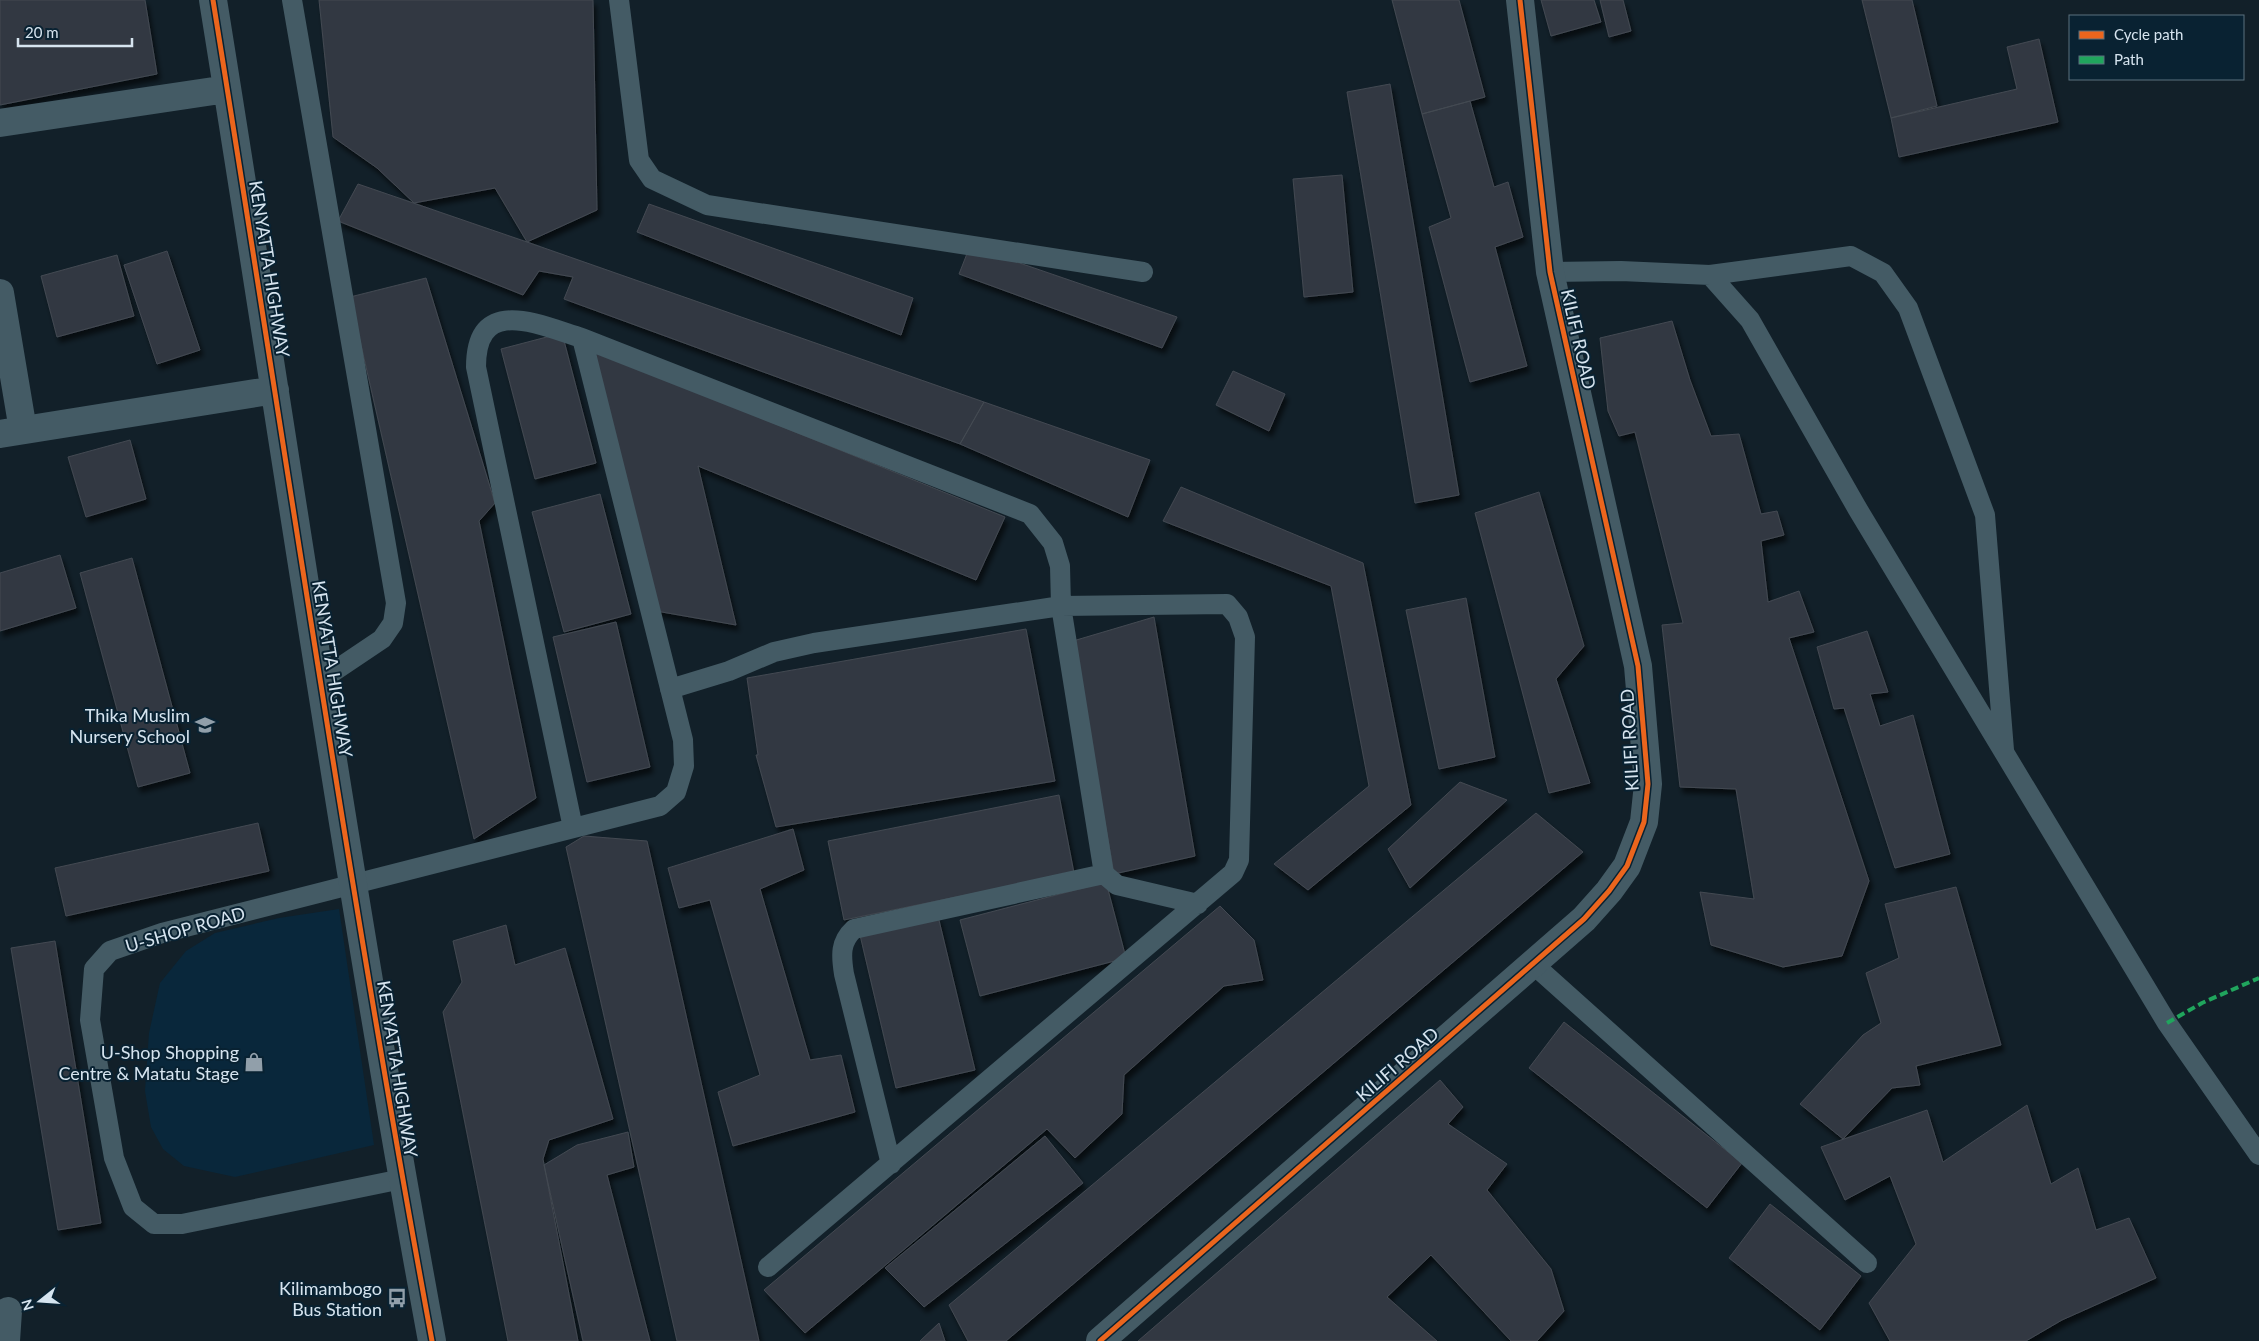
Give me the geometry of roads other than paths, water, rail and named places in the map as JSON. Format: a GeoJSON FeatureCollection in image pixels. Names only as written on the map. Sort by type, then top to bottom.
{"type":"FeatureCollection","features":[{"type":"Feature","properties":{"kind":"street","name":"KENYATTA HIGHWAY"},"geometry":{"type":"LineString","coordinates":[[213,0],[353,883],[402,1178],[432,1341]]}},
{"type":"Feature","properties":{"kind":"street","name":"KILIFI ROAD"},"geometry":{"type":"LineString","coordinates":[[1100,1341],[1584,919],[1609,891],[1627,866],[1644,822],[1648,784],[1638,666],[1550,272],[1520,0]]}},
{"type":"Feature","properties":{"kind":"street"},"geometry":{"type":"LineString","coordinates":[[0,122],[227,89]]}},
{"type":"Feature","properties":{"kind":"street"},"geometry":{"type":"LineString","coordinates":[[0,294],[11,432],[275,390]]}},
{"type":"Feature","properties":{"kind":"street"},"geometry":{"type":"LineString","coordinates":[[6,1341],[8,1311]]}},
{"type":"Feature","properties":{"kind":"lane"},"geometry":{"type":"LineString","coordinates":[[292,0],[396,603],[393,623],[382,639],[321,680]]}},
{"type":"Feature","properties":{"kind":"lane"},"geometry":{"type":"LineString","coordinates":[[619,0],[638,160],[652,179],[707,205],[1143,272]]}},
{"type":"Feature","properties":{"kind":"lane"},"geometry":{"type":"LineString","coordinates":[[1550,272],[1621,271],[1710,275],[1851,256],[1883,273],[1908,308],[1985,515],[2004,754]]}},
{"type":"Feature","properties":{"kind":"lane"},"geometry":{"type":"LineString","coordinates":[[1710,275],[1750,320],[1857,508],[2167,1023],[2259,1155]]}},
{"type":"Feature","properties":{"kind":"lane"},"geometry":{"type":"LineString","coordinates":[[573,828],[476,367],[476,349],[481,336],[492,325],[503,319],[523,320],[582,338],[1030,514],[1053,543],[1060,566],[1061,606],[1104,874],[1117,885],[1198,904]]}},
{"type":"Feature","properties":{"kind":"lane","name":"U-SHOP ROAD"},"geometry":{"type":"LineString","coordinates":[[402,1178],[182,1224],[154,1224],[134,1207],[114,1158],[90,1020],[94,970],[110,951],[162,933],[660,806],[676,792],[684,766],[683,740],[582,338]]}},
{"type":"Feature","properties":{"kind":"lane"},"geometry":{"type":"LineString","coordinates":[[670,689],[730,671],[782,650],[814,643],[1061,606],[1227,604],[1238,616],[1246,637],[1238,860],[1234,873],[768,1267]]}},
{"type":"Feature","properties":{"kind":"lane"},"geometry":{"type":"LineString","coordinates":[[891,1164],[844,974],[842,945],[847,936],[854,929],[1104,874]]}},
{"type":"Feature","properties":{"kind":"lane"},"geometry":{"type":"LineString","coordinates":[[1532,964],[1866,1263]]}},
{"type":"Feature","properties":{"kind":"place","name":"Thika Muslim Nursery School"},"geometry":{"type":"Point","coordinates":[205,725]}},
{"type":"Feature","properties":{"kind":"place","name":"U-Shop Shopping Centre & Matatu Stage"},"geometry":{"type":"Point","coordinates":[254,1062]}},
{"type":"Feature","properties":{"kind":"place","name":"Kilimambogo Bus Station"},"geometry":{"type":"Point","coordinates":[397,1298]}}]}
